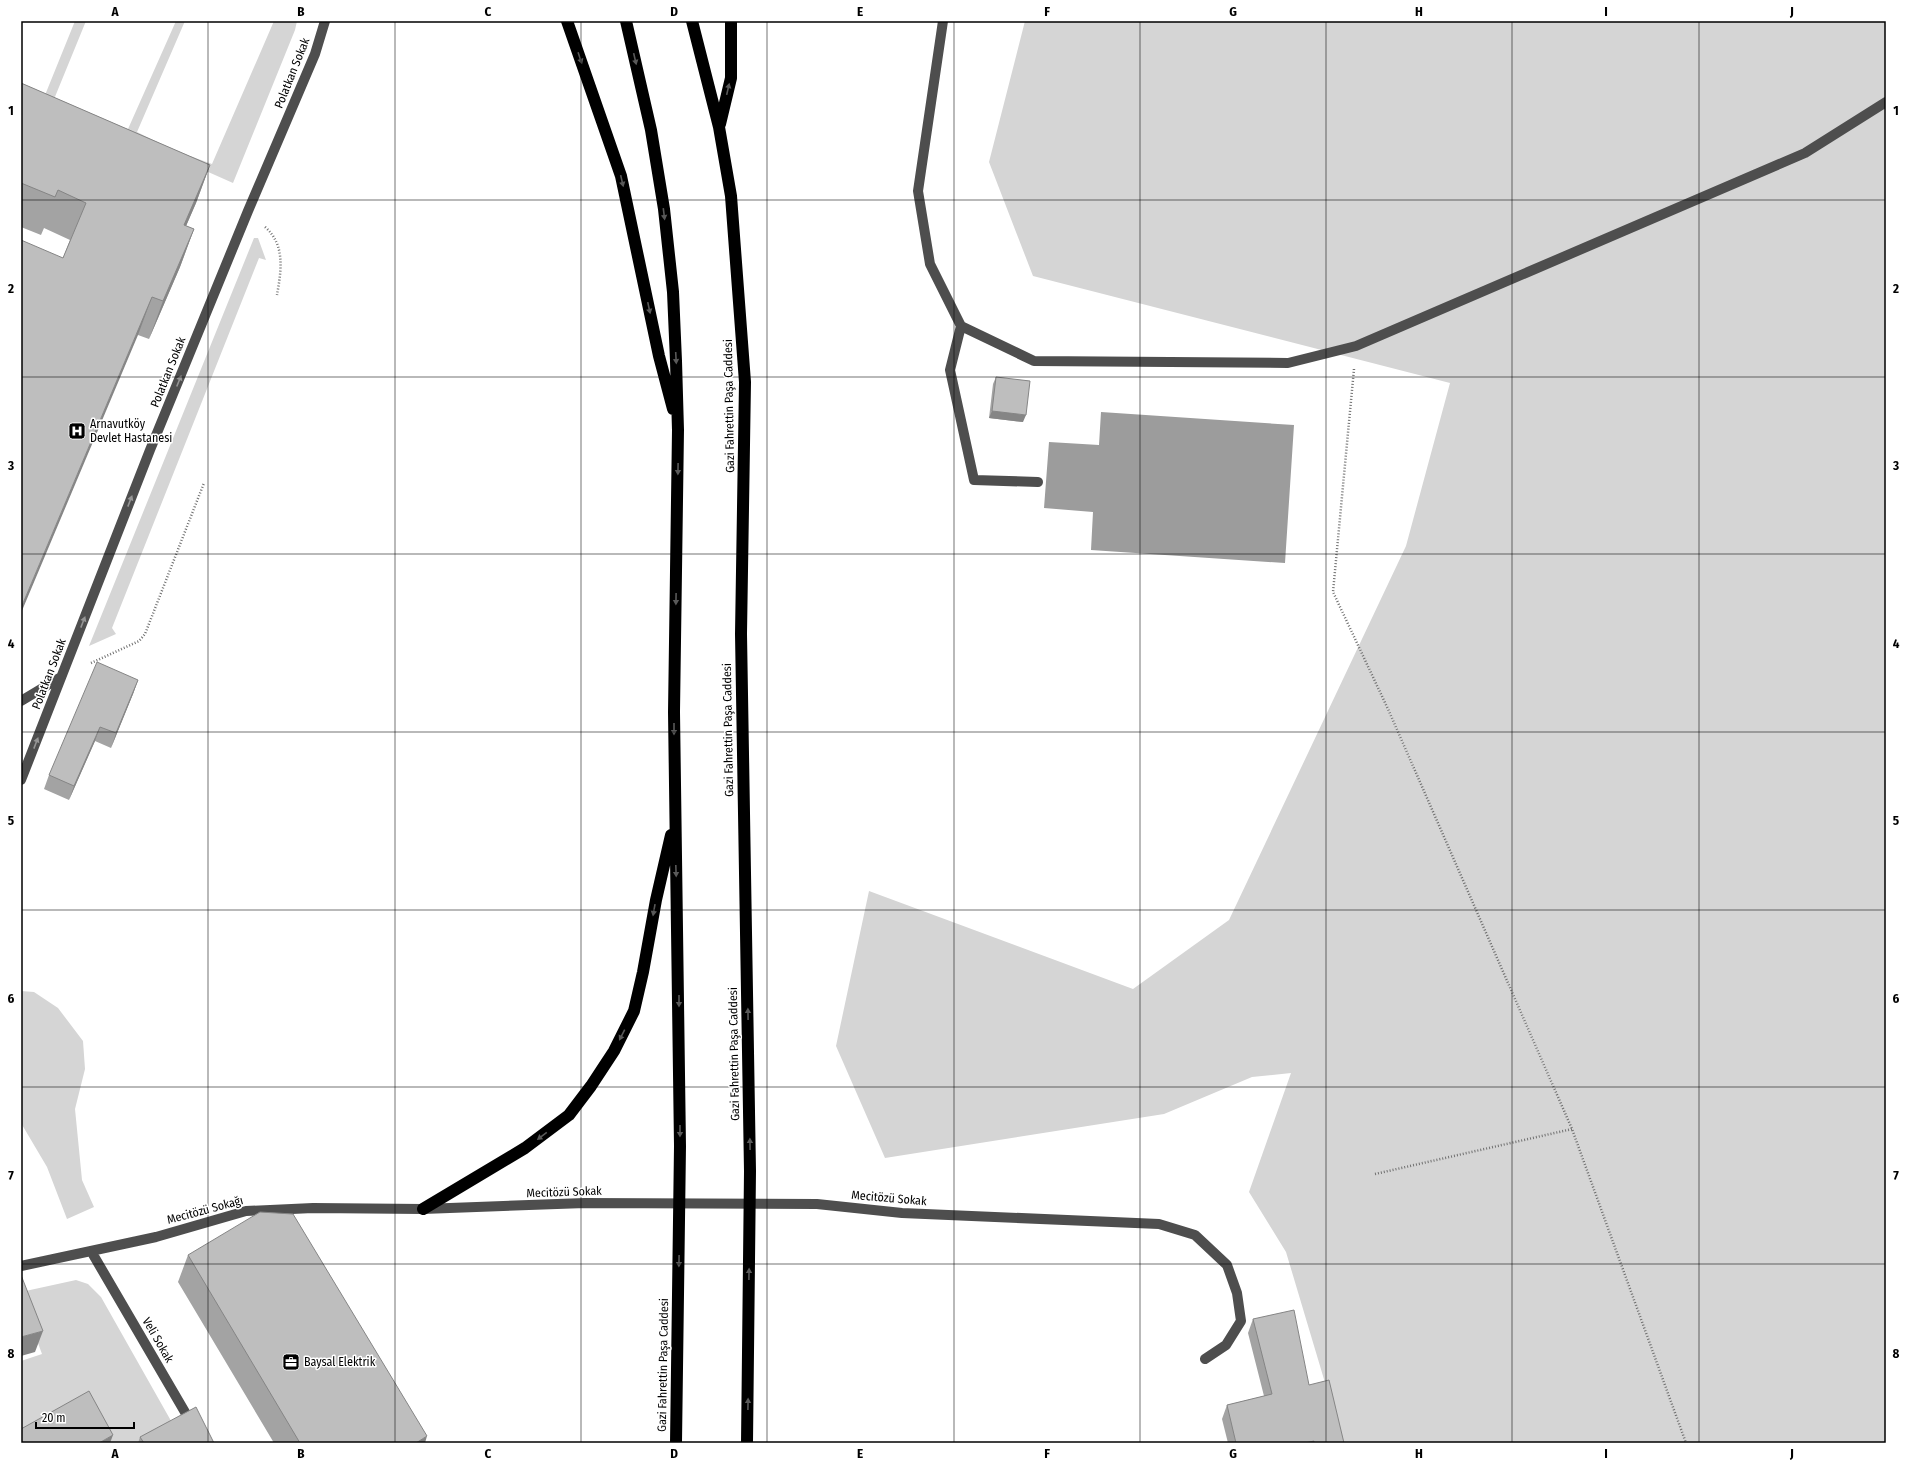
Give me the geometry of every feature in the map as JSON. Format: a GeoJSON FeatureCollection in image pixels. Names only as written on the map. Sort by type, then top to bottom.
{"type":"FeatureCollection","features":[{"type":"Feature","properties":{"kind":"highway"},"geometry":{"type":"LineString","coordinates":[[567,21],[621,176],[659,356],[678,430]]}},
{"type":"Feature","properties":{"kind":"highway","name":"Gazi Fahrettin Paşa Caddesi"},"geometry":{"type":"LineString","coordinates":[[626,21],[651,130],[664,210],[673,292],[678,430],[674,712],[679,965],[680,1138],[676,1443]]}},
{"type":"Feature","properties":{"kind":"highway","name":"Gazi Fahrettin Paşa Caddesi"},"geometry":{"type":"LineString","coordinates":[[692,21],[719,127],[731,196],[745,382],[741,634],[750,1171],[747,1443]]}},
{"type":"Feature","properties":{"kind":"highway"},"geometry":{"type":"LineString","coordinates":[[719,127],[731,78],[731,21]]}},
{"type":"Feature","properties":{"kind":"highway"},"geometry":{"type":"LineString","coordinates":[[423,1209],[525,1148],[569,1115],[591,1086],[614,1051],[634,1011],[643,972],[656,900],[675,818]]}},
{"type":"Feature","properties":{"kind":"street","name":"Polatkan Sokak"},"geometry":{"type":"LineString","coordinates":[[21,780],[150,450],[248,211],[315,54],[325,21]]}},
{"type":"Feature","properties":{"kind":"street"},"geometry":{"type":"LineString","coordinates":[[943,21],[918,191],[930,264],[961,326],[1034,360],[1288,363],[1356,346],[1805,152],[1886,102]]}},
{"type":"Feature","properties":{"kind":"street"},"geometry":{"type":"LineString","coordinates":[[961,326],[950,370],[974,480],[1038,482]]}},
{"type":"Feature","properties":{"kind":"street"},"geometry":{"type":"LineString","coordinates":[[21,701],[61,677]]}},
{"type":"Feature","properties":{"kind":"street","name":"Mecitözü Sokak"},"geometry":{"type":"LineString","coordinates":[[423,1209],[585,1203],[637,1205],[817,1204],[902,1213],[1159,1224],[1195,1235],[1227,1265],[1237,1293],[1241,1321],[1226,1345],[1205,1359]]}},
{"type":"Feature","properties":{"kind":"street","name":"Mecitözü Sokağı"},"geometry":{"type":"LineString","coordinates":[[21,1266],[156,1237],[246,1211],[313,1208],[423,1209]]}},
{"type":"Feature","properties":{"kind":"street","name":"Veli Sokak"},"geometry":{"type":"LineString","coordinates":[[92,1251],[203,1443]]}},
{"type":"Feature","properties":{"kind":"path"},"geometry":{"type":"LineString","coordinates":[[248,211],[269,230],[277,242],[281,256],[277,296]]}},
{"type":"Feature","properties":{"kind":"path"},"geometry":{"type":"LineString","coordinates":[[1356,346],[1334,592],[1388,709],[1572,1129],[1686,1443]]}},
{"type":"Feature","properties":{"kind":"path"},"geometry":{"type":"LineString","coordinates":[[61,677],[139,641],[145,634],[204,483]]}},
{"type":"Feature","properties":{"kind":"path"},"geometry":{"type":"LineString","coordinates":[[1375,1174],[1572,1129]]}},
{"type":"Feature","properties":{"kind":"shaded area"},"geometry":{"type":"Polygon","coordinates":[[[75,21],[86,21],[50,109],[41,105],[75,21]]]}},
{"type":"Feature","properties":{"kind":"shaded area"},"geometry":{"type":"Polygon","coordinates":[[[176,21],[185,21],[137,132],[159,143],[156,149],[105,121],[128,129],[176,21]]]}},
{"type":"Feature","properties":{"kind":"shaded area"},"geometry":{"type":"Polygon","coordinates":[[[274,21],[297,21],[295,30],[233,183],[188,163],[190,156],[212,164],[274,21]]]}},
{"type":"Feature","properties":{"kind":"shaded area"},"geometry":{"type":"Polygon","coordinates":[[[1025,21],[1886,21],[1886,1443],[1343,1443],[1286,1252],[1249,1192],[1291,1073],[1252,1077],[1164,1114],[885,1158],[836,1046],[869,891],[1133,989],[1229,920],[1406,546],[1450,383],[1033,276],[989,162],[1025,21]]]}},
{"type":"Feature","properties":{"kind":"shaded area"},"geometry":{"type":"Polygon","coordinates":[[[254,238],[258,238],[266,260],[259,258],[112,628],[116,634],[89,646],[254,238]]]}},
{"type":"Feature","properties":{"kind":"shaded area"},"geometry":{"type":"Polygon","coordinates":[[[1101,412],[1294,425],[1285,563],[1091,550],[1093,512],[1044,508],[1049,442],[1099,445],[1101,412]]]}},
{"type":"Feature","properties":{"kind":"shaded area"},"geometry":{"type":"Polygon","coordinates":[[[21,991],[34,992],[58,1008],[83,1041],[85,1069],[75,1109],[82,1180],[94,1207],[67,1219],[47,1167],[21,1123],[21,991]]]}},
{"type":"Feature","properties":{"kind":"shaded area"},"geometry":{"type":"Polygon","coordinates":[[[76,1280],[88,1284],[101,1297],[179,1435],[164,1443],[111,1443],[84,1398],[21,1431],[21,1361],[42,1354],[21,1297],[21,1292],[76,1280]]]}},
{"type":"Feature","properties":{"kind":"building","name":"Arnavutköy Devlet Hastanesi"},"geometry":{"type":"Polygon","coordinates":[[[21,83],[210,165],[184,225],[194,229],[163,301],[152,297],[21,608],[21,240],[63,258],[86,203],[58,190],[55,197],[21,183],[21,83]]]}},
{"type":"Feature","properties":{"kind":"building"},"geometry":{"type":"Polygon","coordinates":[[[996,377],[1030,381],[1026,415],[992,411],[996,377]]]}},
{"type":"Feature","properties":{"kind":"building"},"geometry":{"type":"Polygon","coordinates":[[[97,662],[138,680],[116,733],[100,727],[74,786],[49,775],[97,662]]]}},
{"type":"Feature","properties":{"kind":"building","name":"Baysal Elektrik"},"geometry":{"type":"Polygon","coordinates":[[[260,1212],[293,1214],[427,1436],[416,1443],[300,1443],[188,1255],[260,1212]]]}},
{"type":"Feature","properties":{"kind":"building"},"geometry":{"type":"Polygon","coordinates":[[[21,1275],[43,1331],[21,1337],[21,1275]]]}},
{"type":"Feature","properties":{"kind":"building"},"geometry":{"type":"Polygon","coordinates":[[[1294,1310],[1309,1385],[1329,1380],[1344,1443],[1314,1443],[1314,1441],[1305,1443],[1236,1443],[1227,1405],[1272,1394],[1253,1319],[1294,1310]]]}},
{"type":"Feature","properties":{"kind":"building"},"geometry":{"type":"Polygon","coordinates":[[[89,1391],[113,1435],[99,1443],[21,1443],[21,1429],[89,1391]]]}},
{"type":"Feature","properties":{"kind":"building"},"geometry":{"type":"Polygon","coordinates":[[[196,1407],[214,1443],[144,1443],[140,1437],[196,1407]]]}},
{"type":"Feature","properties":{"kind":"place","name":"Arnavutköy Devlet Hastanesi"},"geometry":{"type":"Point","coordinates":[77,431]}},
{"type":"Feature","properties":{"kind":"place","name":"Baysal Elektrik"},"geometry":{"type":"Point","coordinates":[291,1362]}}]}
